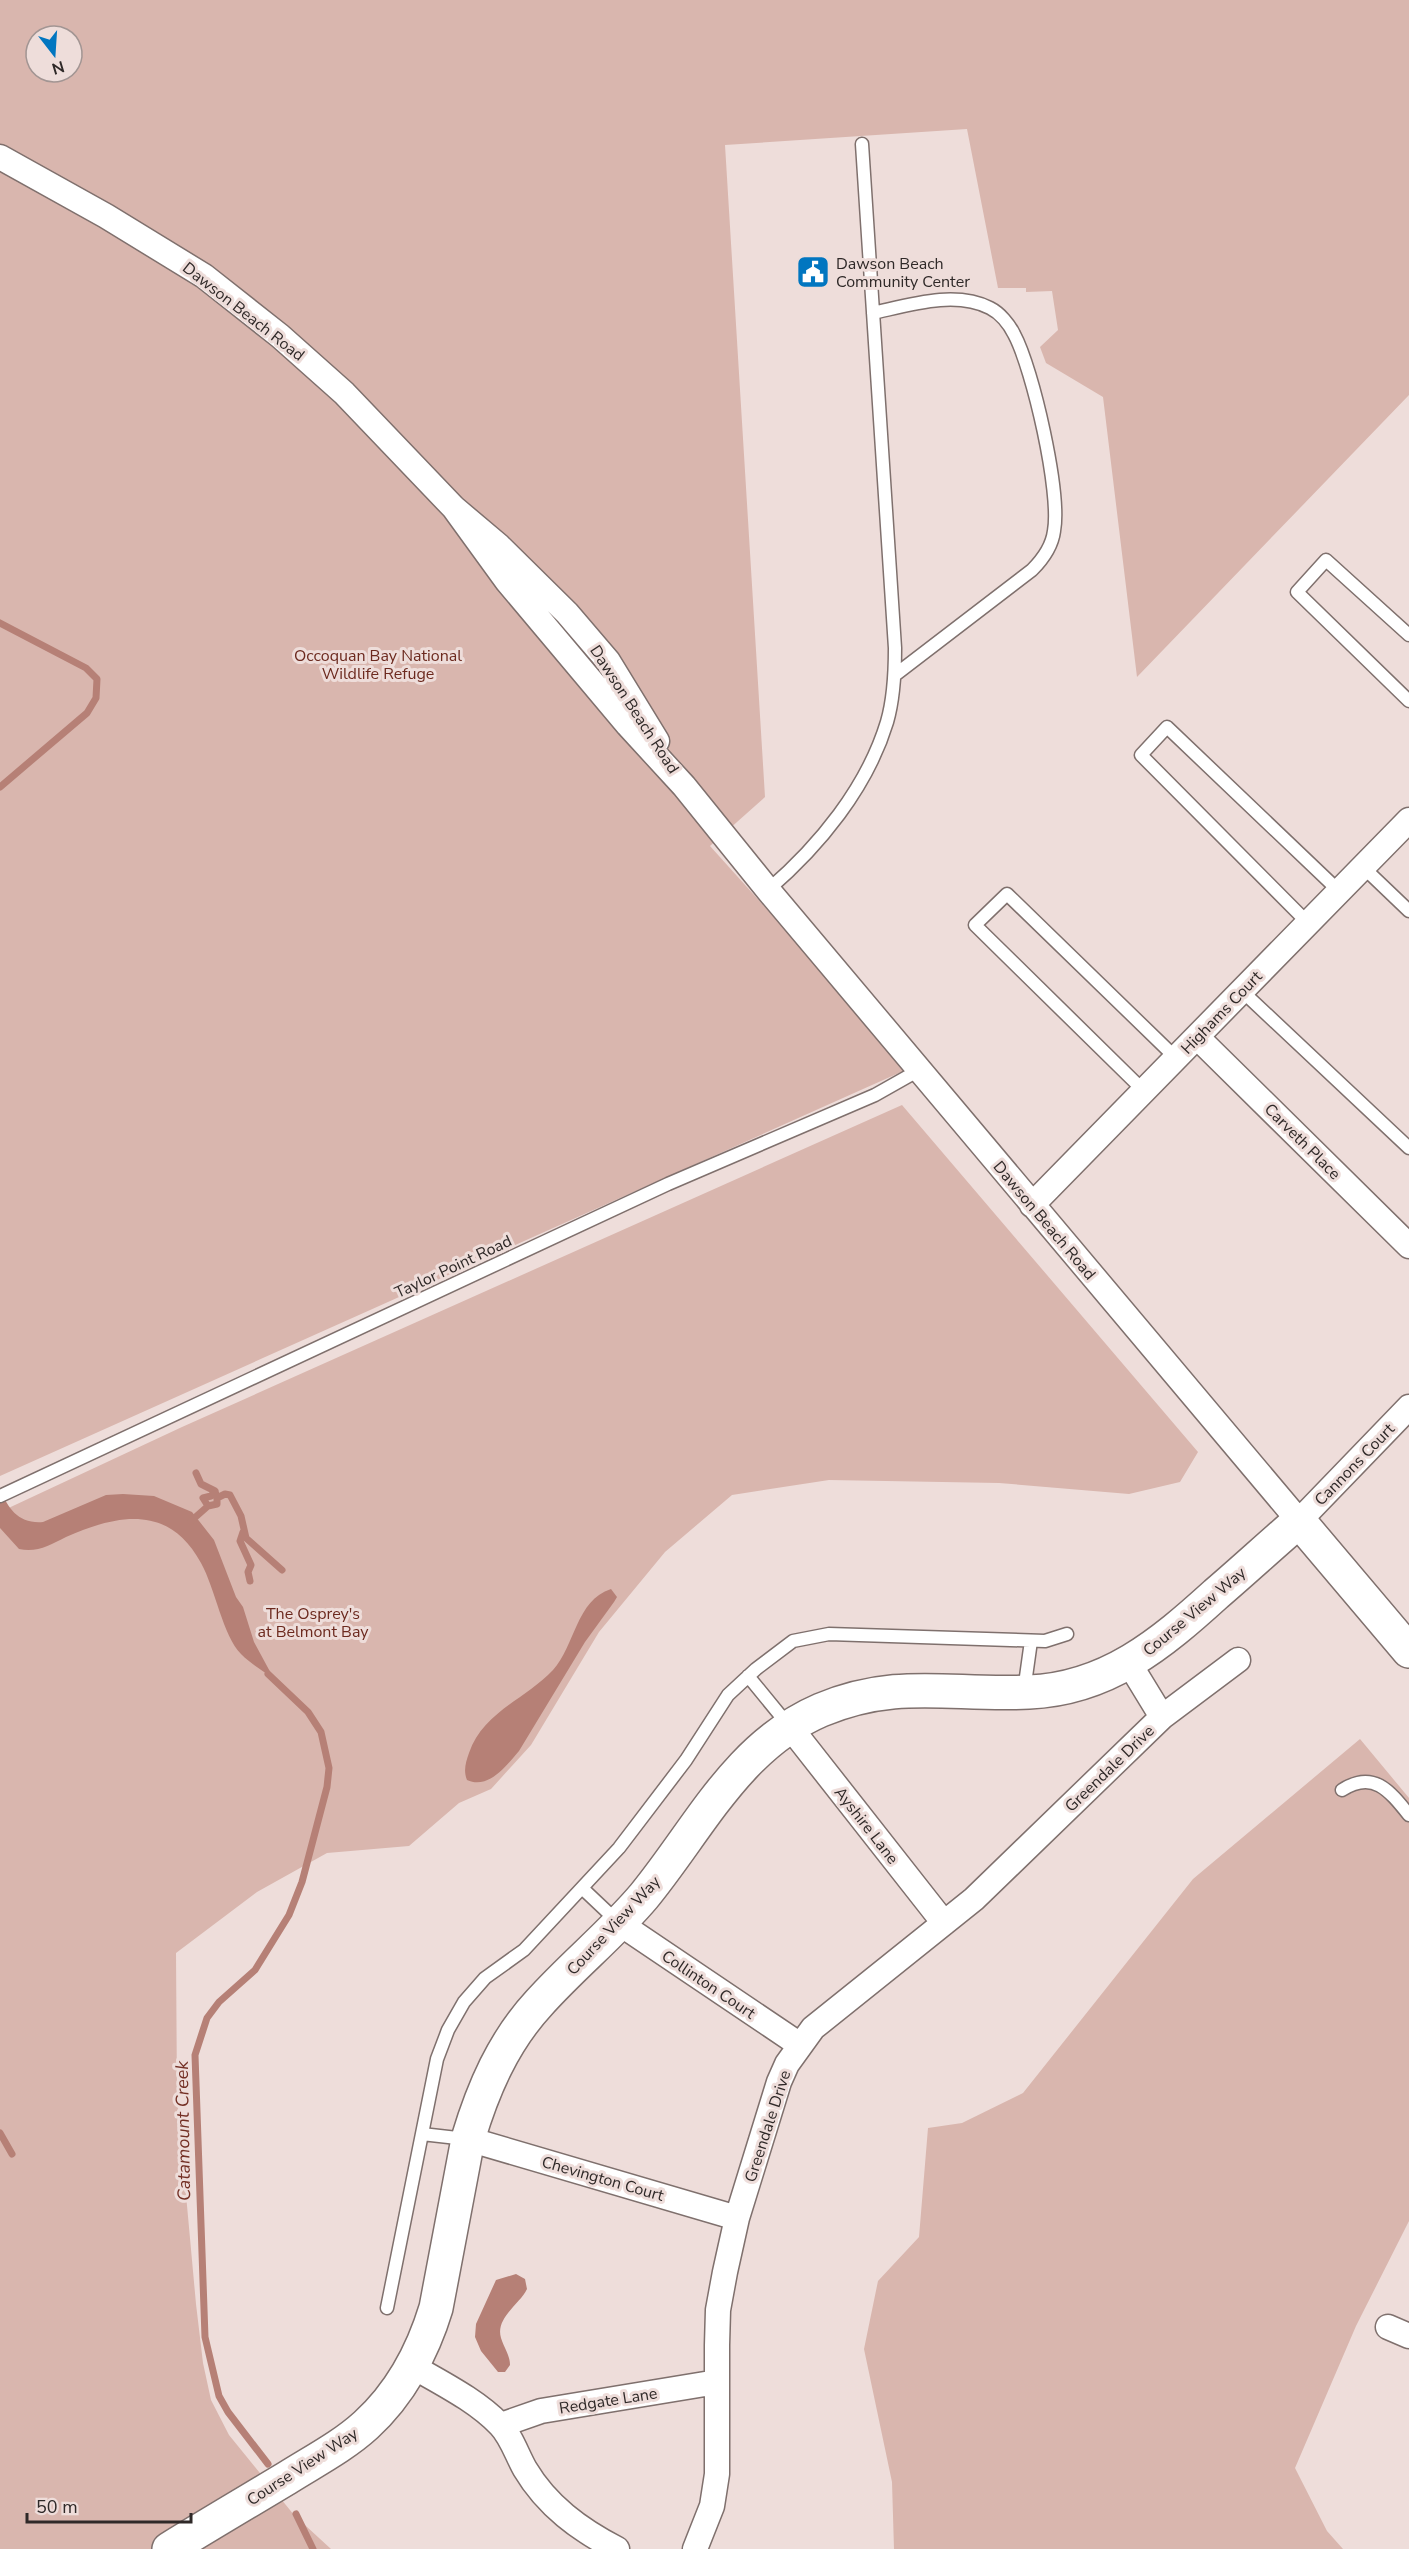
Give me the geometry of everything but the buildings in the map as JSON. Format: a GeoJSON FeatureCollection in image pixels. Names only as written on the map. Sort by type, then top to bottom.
{"type":"FeatureCollection","features":[{"type":"Feature","properties":{"kind":"street","name":"Dawson Beach Road"},"geometry":{"type":"LineString","coordinates":[[0,157],[106,216],[204,276],[280,336],[344,393],[454,508],[544,589],[600,652],[684,786],[768,890],[1409,1651]]}},
{"type":"Feature","properties":{"kind":"street","name":"Highams Court"},"geometry":{"type":"LineString","coordinates":[[1032,1205],[1409,819]]}},
{"type":"Feature","properties":{"kind":"street","name":"Carveth Place"},"geometry":{"type":"LineString","coordinates":[[1197,1036],[1409,1246]]}},
{"type":"Feature","properties":{"kind":"street","name":"Cannons Court"},"geometry":{"type":"LineString","coordinates":[[1299,1521],[1409,1407]]}},
{"type":"Feature","properties":{"kind":"street","name":"Course View Way"},"geometry":{"type":"LineString","coordinates":[[169,2549],[337,2447],[367,2424],[390,2398],[412,2366],[428,2335],[436,2308],[468,2139],[486,2085],[498,2059],[538,2004],[644,1896],[732,1777],[759,1750],[790,1727],[839,1703],[894,1690],[1023,1692],[1081,1683],[1129,1663],[1159,1644],[1299,1521]]}},
{"type":"Feature","properties":{"kind":"street","name":"Greendale Drive"},"geometry":{"type":"LineString","coordinates":[[695,2549],[712,2506],[717,2474],[718,2310],[737,2218],[779,2082],[787,2064],[800,2045],[827,2016],[974,1899],[1162,1717],[1238,1660]]}},
{"type":"Feature","properties":{"kind":"street","name":"Greendale Drive"},"geometry":{"type":"LineString","coordinates":[[1129,1663],[1162,1717]]}},
{"type":"Feature","properties":{"kind":"street","name":"Ayshire Lane"},"geometry":{"type":"LineString","coordinates":[[790,1727],[944,1923]]}},
{"type":"Feature","properties":{"kind":"street","name":"Collinton Court"},"geometry":{"type":"LineString","coordinates":[[619,1923],[800,2045]]}},
{"type":"Feature","properties":{"kind":"street","name":"Chevington Court"},"geometry":{"type":"LineString","coordinates":[[468,2139],[737,2218]]}},
{"type":"Feature","properties":{"kind":"street"},"geometry":{"type":"LineString","coordinates":[[412,2366],[472,2402],[501,2426],[525,2470],[544,2496],[568,2519],[590,2535],[617,2549]]}},
{"type":"Feature","properties":{"kind":"street","name":"Redgate Lane"},"geometry":{"type":"LineString","coordinates":[[501,2426],[541,2410],[717,2382]]}},
{"type":"Feature","properties":{"kind":"lane"},"geometry":{"type":"LineString","coordinates":[[768,890],[800,863],[818,842],[855,787],[877,747],[887,722],[895,675],[862,144]]}},
{"type":"Feature","properties":{"kind":"lane"},"geometry":{"type":"LineString","coordinates":[[873,313],[916,304],[952,300],[974,302],[991,308],[1004,319],[1021,349],[1033,387],[1052,480],[1056,516],[1050,545],[1043,558],[1032,570],[895,675]]}},
{"type":"Feature","properties":{"kind":"lane"},"geometry":{"type":"LineString","coordinates":[[1409,635],[1326,560],[1297,592],[1409,701]]}},
{"type":"Feature","properties":{"kind":"lane"},"geometry":{"type":"LineString","coordinates":[[1308,923],[1141,755],[1167,728],[1339,891]]}},
{"type":"Feature","properties":{"kind":"lane"},"geometry":{"type":"LineString","coordinates":[[1362,867],[1409,911]]}},
{"type":"Feature","properties":{"kind":"lane"},"geometry":{"type":"LineString","coordinates":[[1144,1091],[975,925],[1007,894],[1176,1058]]}},
{"type":"Feature","properties":{"kind":"lane"},"geometry":{"type":"LineString","coordinates":[[1242,991],[1409,1148]]}},
{"type":"Feature","properties":{"kind":"lane","name":"Taylor Point Road"},"geometry":{"type":"LineString","coordinates":[[4,1494],[668,1184],[875,1095],[921,1069]]}},
{"type":"Feature","properties":{"kind":"lane"},"geometry":{"type":"LineString","coordinates":[[387,2308],[437,2059],[448,2030],[464,2002],[484,1978],[524,1950],[619,1848],[686,1760],[728,1695],[748,1676],[793,1641],[829,1634],[1045,1641],[1067,1634]]}},
{"type":"Feature","properties":{"kind":"lane"},"geometry":{"type":"LineString","coordinates":[[1023,1692],[1031,1641]]}},
{"type":"Feature","properties":{"kind":"lane"},"geometry":{"type":"LineString","coordinates":[[748,1676],[790,1727]]}},
{"type":"Feature","properties":{"kind":"lane"},"geometry":{"type":"LineString","coordinates":[[1342,1790],[1357,1782],[1367,1780],[1378,1784],[1409,1815]]}},
{"type":"Feature","properties":{"kind":"lane"},"geometry":{"type":"LineString","coordinates":[[582,1888],[619,1923]]}},
{"type":"Feature","properties":{"kind":"lane"},"geometry":{"type":"LineString","coordinates":[[422,2134],[468,2139]]}},
{"type":"Feature","properties":{"kind":"green space","name":"Occoquan Bay National Wildlife Refuge"},"geometry":{"type":"Polygon","coordinates":[[[0,0],[1409,0],[1409,395],[1137,677],[1103,397],[1046,363],[1040,347],[1058,330],[1052,291],[1026,292],[1026,288],[998,288],[967,129],[725,145],[765,797],[710,846],[910,1068],[0,1476],[0,0]]]}},
{"type":"Feature","properties":{"kind":"green space","name":"The Osprey's at Belmont Bay"},"geometry":{"type":"Polygon","coordinates":[[[902,1105],[1198,1452],[1180,1482],[1129,1494],[999,1483],[829,1480],[732,1495],[665,1552],[599,1632],[531,1745],[491,1789],[459,1803],[409,1846],[327,1853],[257,1892],[176,1953],[177,2096],[196,2304],[203,2363],[211,2400],[229,2435],[294,2515],[331,2549],[0,2549],[0,1512],[182,1427],[902,1105]]]}},
{"type":"Feature","properties":{"kind":"green space"},"geometry":{"type":"Polygon","coordinates":[[[1360,1739],[1409,1798],[1409,2221],[1356,2326],[1295,2468],[1327,2531],[1343,2549],[894,2549],[892,2482],[864,2349],[878,2281],[919,2237],[928,2128],[962,2123],[1023,2093],[1193,1879],[1360,1739]]]}},
{"type":"Feature","properties":{"kind":"shaded area"},"geometry":{"type":"Polygon","coordinates":[[[0,1489],[16,1514],[35,1522],[43,1522],[106,1495],[154,1496],[192,1512],[214,1540],[236,1597],[243,1607],[254,1642],[274,1679],[249,1661],[235,1646],[224,1624],[201,1563],[188,1544],[174,1531],[158,1523],[141,1519],[123,1520],[85,1529],[43,1548],[19,1549],[0,1528],[0,1489]]]}},
{"type":"Feature","properties":{"kind":"shaded area"},"geometry":{"type":"Polygon","coordinates":[[[611,1589],[617,1597],[585,1642],[519,1751],[496,1775],[489,1779],[482,1782],[467,1780],[465,1769],[468,1756],[484,1727],[553,1670],[590,1603],[611,1589]]]}},
{"type":"Feature","properties":{"kind":"shaded area"},"geometry":{"type":"Polygon","coordinates":[[[516,2274],[525,2279],[527,2289],[502,2324],[501,2338],[510,2365],[505,2372],[498,2372],[481,2351],[475,2337],[476,2324],[496,2280],[516,2274]]]}},
{"type":"Feature","properties":{"kind":"waterway","name":"Catamount Creek"},"geometry":{"type":"LineString","coordinates":[[0,623],[86,668],[97,679],[96,698],[87,713],[0,787]]}},
{"type":"Feature","properties":{"kind":"waterway"},"geometry":{"type":"LineString","coordinates":[[196,1473],[201,1484],[215,1491],[217,1498]]}},
{"type":"Feature","properties":{"kind":"waterway"},"geometry":{"type":"LineString","coordinates":[[208,1506],[203,1498],[211,1496],[215,1491]]}},
{"type":"Feature","properties":{"kind":"waterway"},"geometry":{"type":"LineString","coordinates":[[191,1521],[208,1506],[217,1504],[217,1498],[225,1494],[230,1495],[241,1516],[246,1538],[282,1570]]}},
{"type":"Feature","properties":{"kind":"waterway"},"geometry":{"type":"LineString","coordinates":[[243,1532],[240,1541],[251,1565],[248,1572],[250,1581]]}},
{"type":"Feature","properties":{"kind":"waterway","name":"Catamount Creek"},"geometry":{"type":"LineString","coordinates":[[268,1674],[308,1712],[321,1732],[329,1768],[327,1787],[302,1882],[289,1915],[255,1970],[219,2002],[207,2018],[195,2055],[205,2337],[219,2396],[228,2412],[268,2464]]}},
{"type":"Feature","properties":{"kind":"waterway"},"geometry":{"type":"LineString","coordinates":[[0,2133],[12,2154]]}},
{"type":"Feature","properties":{"kind":"waterway","name":"Catamount Creek"},"geometry":{"type":"LineString","coordinates":[[296,2514],[313,2549]]}},
{"type":"Feature","properties":{"kind":"place","name":"Dawson Beach Community Center"},"geometry":{"type":"Point","coordinates":[813,272]}}]}
